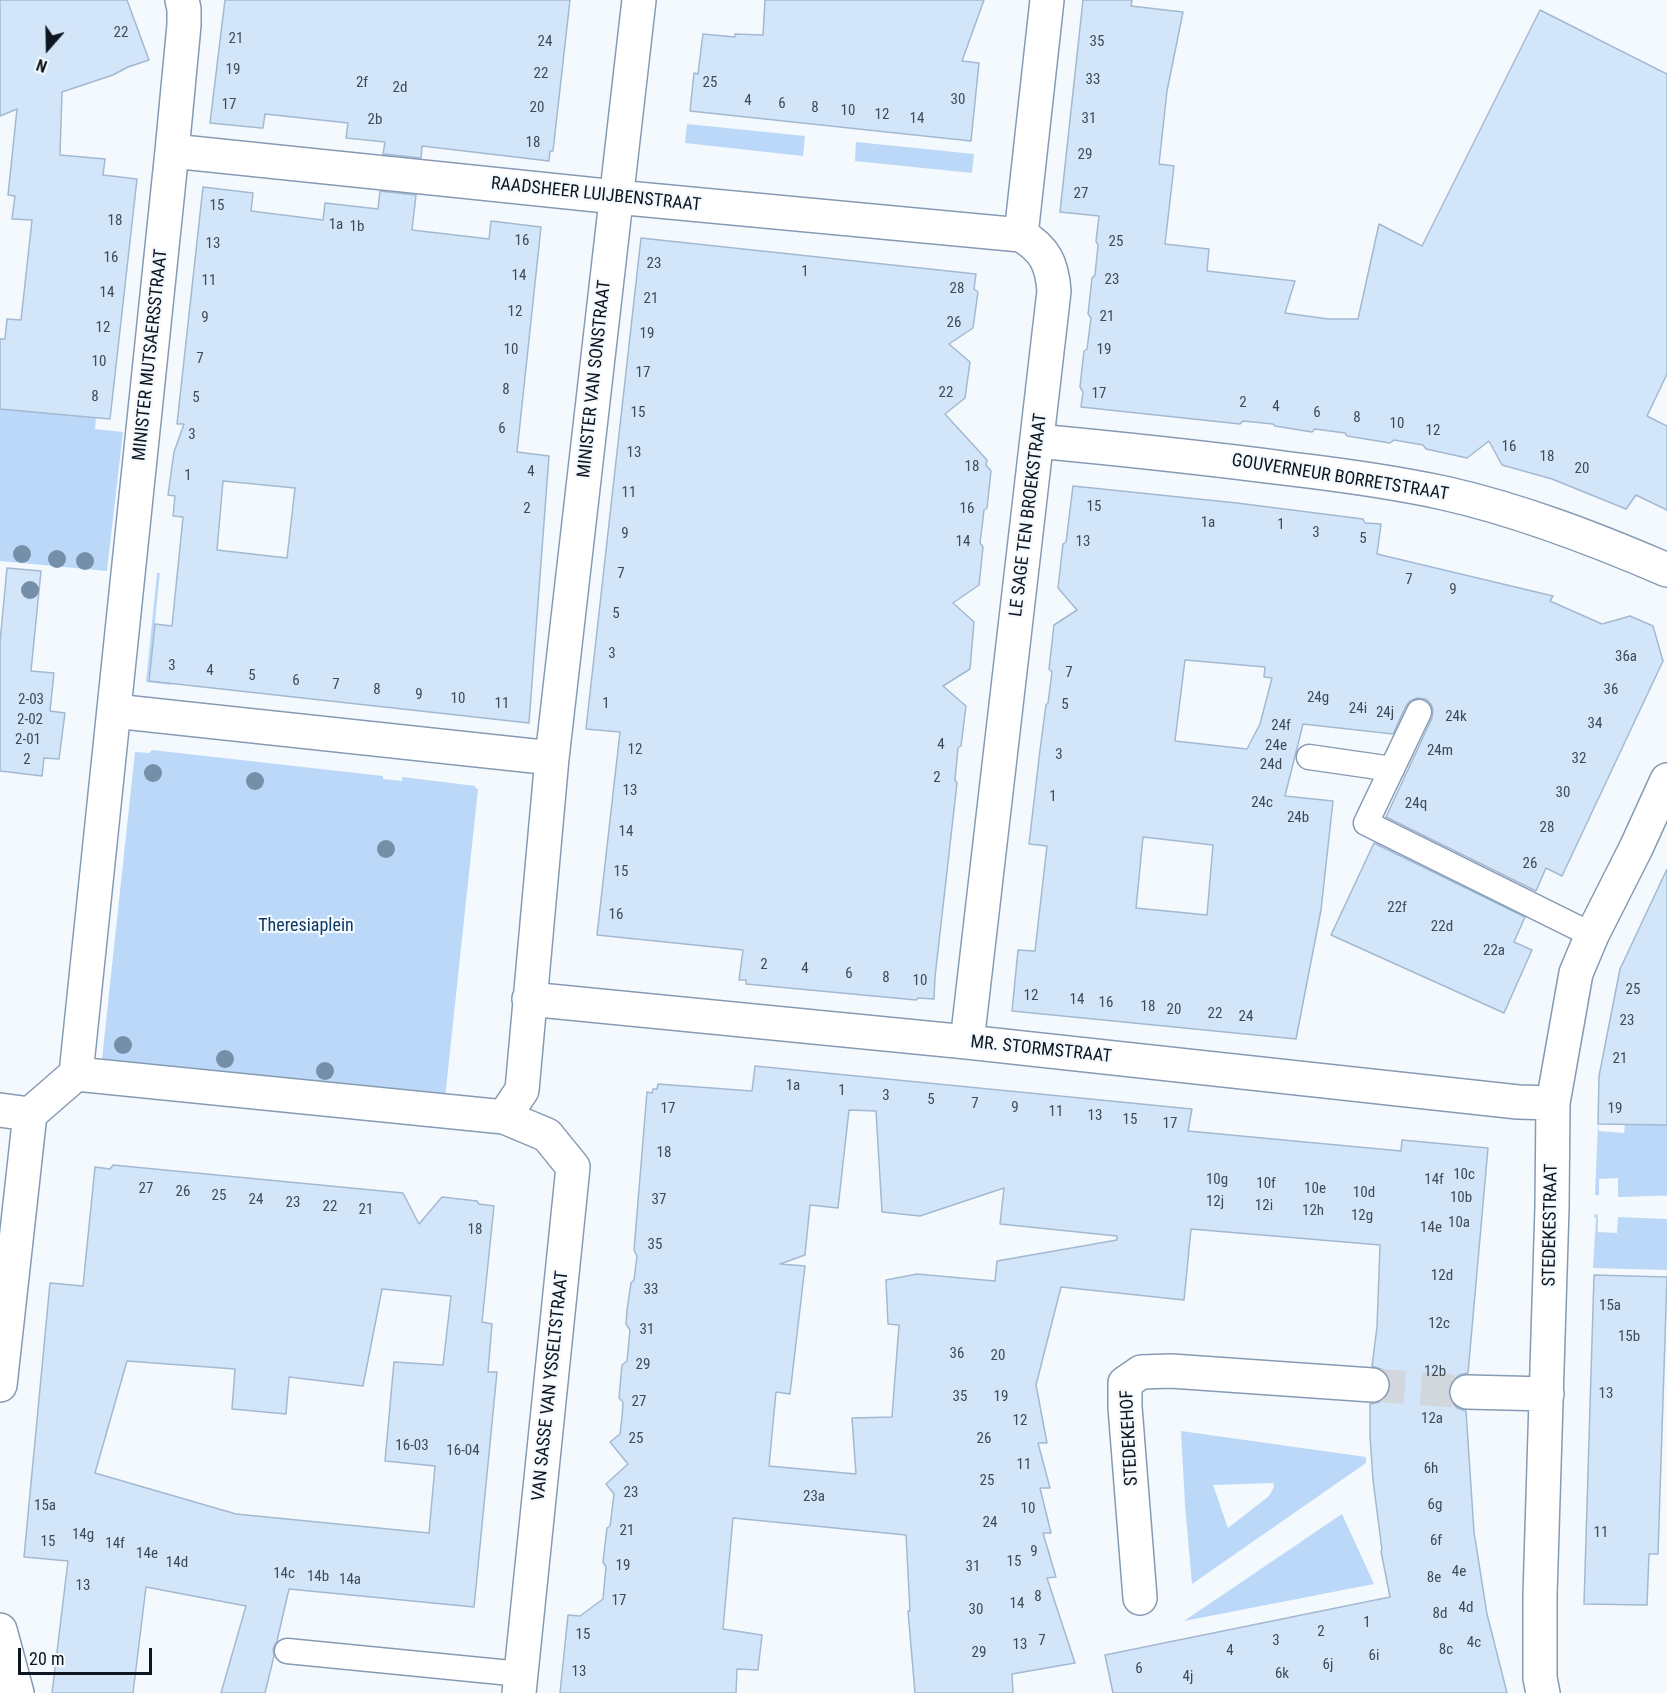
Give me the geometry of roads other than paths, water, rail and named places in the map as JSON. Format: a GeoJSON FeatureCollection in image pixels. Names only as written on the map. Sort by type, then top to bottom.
{"type":"FeatureCollection","features":[{"type":"Feature","properties":{"kind":"street","name":"MINISTER MUTSAERSSTRAAT"},"geometry":{"type":"LineString","coordinates":[[114,711],[172,151],[184,25],[182,0]]}},
{"type":"Feature","properties":{"kind":"street","name":"MINISTER VAN SONSTRAAT"},"geometry":{"type":"LineString","coordinates":[[552,758],[639,0]]}},
{"type":"Feature","properties":{"kind":"street"},"geometry":{"type":"LineString","coordinates":[[1021,235],[1047,0]]}},
{"type":"Feature","properties":{"kind":"street","name":"RAADSHEER LUIJBENSTRAAT"},"geometry":{"type":"LineString","coordinates":[[172,151],[616,197],[1021,235]]}},
{"type":"Feature","properties":{"kind":"street","name":"LE SAGE TEN BROEKSTRAAT"},"geometry":{"type":"LineString","coordinates":[[968,1042],[1054,291],[1053,276],[1048,263],[1037,245],[1021,235]]}},
{"type":"Feature","properties":{"kind":"street","name":"GOUVERNEUR BORRETSTRAAT"},"geometry":{"type":"LineString","coordinates":[[1037,441],[1182,454],[1348,476],[1444,493],[1538,519],[1667,570]]}},
{"type":"Feature","properties":{"kind":"street"},"geometry":{"type":"LineString","coordinates":[[0,1385],[15,1112],[76,1074],[504,1117],[522,1090],[552,758],[114,711],[76,1074]]}},
{"type":"Feature","properties":{"kind":"street","name":"STEDEKESTRAAT"},"geometry":{"type":"LineString","coordinates":[[1543,1693],[1540,1678],[1540,1595],[1553,1104],[1576,973],[1667,780]]}},
{"type":"Feature","properties":{"kind":"street","name":"MR. STORMSTRAAT"},"geometry":{"type":"LineString","coordinates":[[530,999],[968,1042],[1553,1104]]}},
{"type":"Feature","properties":{"kind":"street","name":"VAN SASSE VAN YSSELTSTRAAT"},"geometry":{"type":"LineString","coordinates":[[504,1117],[547,1135],[573,1167],[520,1684]]}},
{"type":"Feature","properties":{"kind":"street","name":"STEDEKEHOF"},"geometry":{"type":"LineString","coordinates":[[1140,1598],[1125,1383],[1141,1372],[1172,1371],[1372,1385]]}},
{"type":"Feature","properties":{"kind":"street"},"geometry":{"type":"LineString","coordinates":[[1467,1392],[1546,1394]]}},
{"type":"Feature","properties":{"kind":"street"},"geometry":{"type":"LineString","coordinates":[[0,1630],[17,1693]]}},
{"type":"Feature","properties":{"kind":"lane"},"geometry":{"type":"LineString","coordinates":[[1419,712],[1366,824],[1592,935]]}},
{"type":"Feature","properties":{"kind":"lane"},"geometry":{"type":"LineString","coordinates":[[1309,757],[1392,769]]}},
{"type":"Feature","properties":{"kind":"lane"},"geometry":{"type":"LineString","coordinates":[[287,1651],[520,1684]]}},
{"type":"Feature","properties":{"kind":"tunnel"},"geometry":{"type":"LineString","coordinates":[[1372,1385],[1467,1392]]}},
{"type":"Feature","properties":{"kind":"park label","name":"Theresiaplein"},"geometry":{"type":"Point","coordinates":[306,926]}}]}
